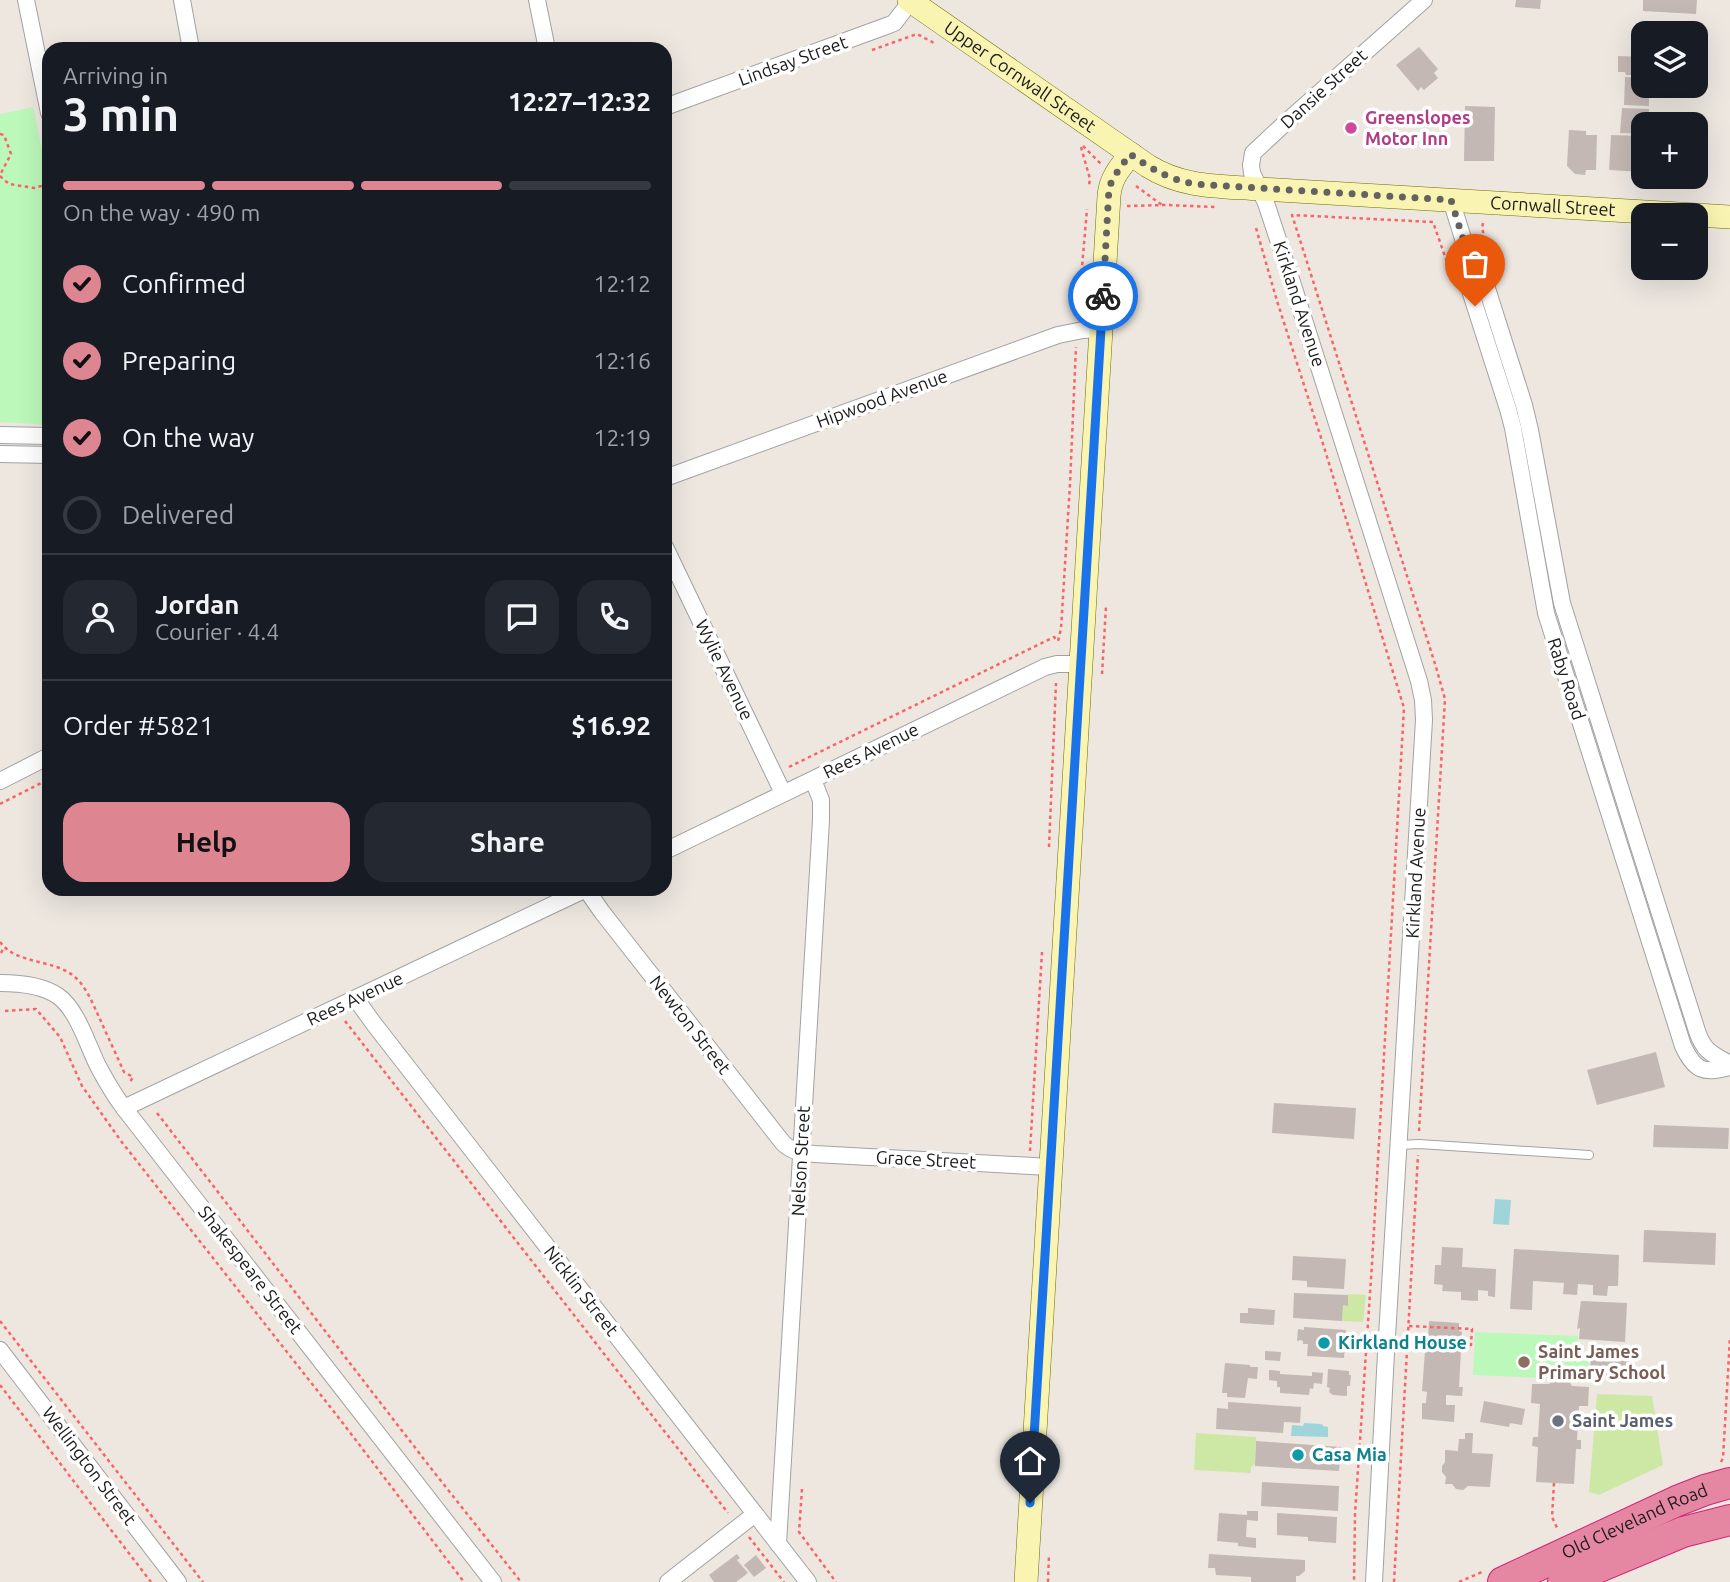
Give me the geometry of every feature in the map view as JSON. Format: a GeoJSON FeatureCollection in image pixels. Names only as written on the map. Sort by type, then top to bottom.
{"type":"FeatureCollection","features":[{"type":"Feature","properties":{"kind":"highway","name":"Old Cleveland Road"},"geometry":{"type":"LineString","coordinates":[[1503,1582],[1705,1490],[1725,1474]]}},
{"type":"Feature","properties":{"kind":"highway","name":"Old Cleveland Road"},"geometry":{"type":"LineString","coordinates":[[1563,1582],[1683,1532],[1730,1520]]}},
{"type":"Feature","properties":{"kind":"street"},"geometry":{"type":"LineString","coordinates":[[26,0],[42,79]]}},
{"type":"Feature","properties":{"kind":"street"},"geometry":{"type":"LineString","coordinates":[[181,0],[190,42]]}},
{"type":"Feature","properties":{"kind":"street"},"geometry":{"type":"LineString","coordinates":[[537,0],[546,42]]}},
{"type":"Feature","properties":{"kind":"street","name":"Dansie Street"},"geometry":{"type":"LineString","coordinates":[[1260,189],[1252,173],[1254,153],[1424,0]]}},
{"type":"Feature","properties":{"kind":"street","name":"Lindsay Street"},"geometry":{"type":"LineString","coordinates":[[672,104],[894,23],[910,1]]}},
{"type":"Feature","properties":{"kind":"street","name":"Upper Cornwall Street"},"geometry":{"type":"LineString","coordinates":[[910,1],[1130,154]]}},
{"type":"Feature","properties":{"kind":"street"},"geometry":{"type":"LineString","coordinates":[[1026,1582],[1109,188],[1130,154]]}},
{"type":"Feature","properties":{"kind":"street","name":"Cornwall Street"},"geometry":{"type":"LineString","coordinates":[[1130,154],[1160,173],[1194,184],[1730,217]]}},
{"type":"Feature","properties":{"kind":"street","name":"Kirkland Avenue"},"geometry":{"type":"LineString","coordinates":[[1260,189],[1423,700],[1424,720],[1385,1353],[1374,1582]]}},
{"type":"Feature","properties":{"kind":"street","name":"Raby Road"},"geometry":{"type":"LineString","coordinates":[[1451,200],[1466,248],[1483,276],[1524,405],[1562,603],[1700,1041],[1705,1048],[1730,1065]]}},
{"type":"Feature","properties":{"kind":"street","name":"Hipwood Avenue"},"geometry":{"type":"LineString","coordinates":[[672,475],[1058,335],[1101,329]]}},
{"type":"Feature","properties":{"kind":"street"},"geometry":{"type":"LineString","coordinates":[[0,435],[42,436]]}},
{"type":"Feature","properties":{"kind":"street"},"geometry":{"type":"LineString","coordinates":[[0,454],[42,455]]}},
{"type":"Feature","properties":{"kind":"street","name":"Wylie Avenue"},"geometry":{"type":"LineString","coordinates":[[672,562],[783,793]]}},
{"type":"Feature","properties":{"kind":"street","name":"Rees Avenue"},"geometry":{"type":"LineString","coordinates":[[672,847],[1045,667],[1080,664]]}},
{"type":"Feature","properties":{"kind":"street"},"geometry":{"type":"LineString","coordinates":[[0,781],[42,760]]}},
{"type":"Feature","properties":{"kind":"street","name":"Nelson Street"},"geometry":{"type":"LineString","coordinates":[[778,1544],[821,805],[813,780]]}},
{"type":"Feature","properties":{"kind":"street","name":"Rees Avenue"},"geometry":{"type":"LineString","coordinates":[[124,1108],[571,896]]}},
{"type":"Feature","properties":{"kind":"street","name":"Newton Street"},"geometry":{"type":"LineString","coordinates":[[591,896],[783,1143],[801,1153]]}},
{"type":"Feature","properties":{"kind":"street","name":"Shakespeare Street"},"geometry":{"type":"LineString","coordinates":[[0,983],[33,986],[57,995],[65,1002],[75,1016],[107,1083],[124,1108],[493,1582]]}},
{"type":"Feature","properties":{"kind":"street","name":"Nicklin Street"},"geometry":{"type":"LineString","coordinates":[[356,999],[808,1582]]}},
{"type":"Feature","properties":{"kind":"street","name":"Grace Street"},"geometry":{"type":"LineString","coordinates":[[801,1153],[1050,1167]]}},
{"type":"Feature","properties":{"kind":"street","name":"Wellington Street"},"geometry":{"type":"LineString","coordinates":[[0,1350],[178,1582]]}},
{"type":"Feature","properties":{"kind":"street"},"geometry":{"type":"LineString","coordinates":[[668,1582],[755,1514]]}},
{"type":"Feature","properties":{"kind":"lane"},"geometry":{"type":"LineString","coordinates":[[1399,1145],[1589,1155]]}},
{"type":"Feature","properties":{"kind":"path"},"geometry":{"type":"LineString","coordinates":[[863,53],[917,34],[937,45]]}},
{"type":"Feature","properties":{"kind":"path"},"geometry":{"type":"LineString","coordinates":[[0,134],[4,135],[11,154],[0,175],[9,184],[34,188],[42,186]]}},
{"type":"Feature","properties":{"kind":"path"},"geometry":{"type":"LineString","coordinates":[[1088,192],[1090,179],[1080,144],[1102,165]]}},
{"type":"Feature","properties":{"kind":"path"},"geometry":{"type":"LineString","coordinates":[[1136,186],[1162,205]]}},
{"type":"Feature","properties":{"kind":"path"},"geometry":{"type":"LineString","coordinates":[[1078,314],[1087,205]]}},
{"type":"Feature","properties":{"kind":"path"},"geometry":{"type":"LineString","coordinates":[[1127,206],[1222,208]]}},
{"type":"Feature","properties":{"kind":"path"},"geometry":{"type":"LineString","coordinates":[[1394,1582],[1445,699],[1292,215],[1433,222],[1451,276]]}},
{"type":"Feature","properties":{"kind":"path"},"geometry":{"type":"LineString","coordinates":[[1254,222],[1404,708],[1355,1514],[1354,1582]]}},
{"type":"Feature","properties":{"kind":"path"},"geometry":{"type":"LineString","coordinates":[[1482,223],[1489,253]]}},
{"type":"Feature","properties":{"kind":"path"},"geometry":{"type":"LineString","coordinates":[[785,769],[1054,637],[1058,641],[1070,484],[1076,347]]}},
{"type":"Feature","properties":{"kind":"path"},"geometry":{"type":"LineString","coordinates":[[1102,673],[1106,607]]}},
{"type":"Feature","properties":{"kind":"path"},"geometry":{"type":"LineString","coordinates":[[1048,858],[1056,683]]}},
{"type":"Feature","properties":{"kind":"path"},"geometry":{"type":"LineString","coordinates":[[0,804],[42,783]]}},
{"type":"Feature","properties":{"kind":"path"},"geometry":{"type":"LineString","coordinates":[[1,953],[4,947]]}},
{"type":"Feature","properties":{"kind":"path"},"geometry":{"type":"LineString","coordinates":[[1030,1155],[1043,950]]}},
{"type":"Feature","properties":{"kind":"path"},"geometry":{"type":"LineString","coordinates":[[5,1011],[36,1009],[60,1037],[82,1086],[121,1141],[464,1582]]}},
{"type":"Feature","properties":{"kind":"path"},"geometry":{"type":"LineString","coordinates":[[345,1021],[733,1519]]}},
{"type":"Feature","properties":{"kind":"path"},"geometry":{"type":"LineString","coordinates":[[157,1113],[521,1582]]}},
{"type":"Feature","properties":{"kind":"path"},"geometry":{"type":"LineString","coordinates":[[0,1321],[203,1582]]}},
{"type":"Feature","properties":{"kind":"path"},"geometry":{"type":"LineString","coordinates":[[1409,1326],[1472,1329],[1471,1345],[1461,1345]]}},
{"type":"Feature","properties":{"kind":"path"},"geometry":{"type":"LineString","coordinates":[[1725,1474],[1723,1458],[1730,1337]]}},
{"type":"Feature","properties":{"kind":"path"},"geometry":{"type":"LineString","coordinates":[[0,1385],[151,1582]]}},
{"type":"Feature","properties":{"kind":"path"},"geometry":{"type":"LineString","coordinates":[[1555,1483],[1552,1517],[1561,1537]]}},
{"type":"Feature","properties":{"kind":"path"},"geometry":{"type":"LineString","coordinates":[[802,1489],[799,1532],[836,1582]]}},
{"type":"Feature","properties":{"kind":"path"},"geometry":{"type":"LineString","coordinates":[[747,1534],[784,1582]]}},
{"type":"Feature","properties":{"kind":"path"},"geometry":{"type":"LineString","coordinates":[[1048,1582],[1049,1555]]}},
{"type":"Feature","properties":{"kind":"green space"},"geometry":{"type":"Polygon","coordinates":[[[33,107],[42,150],[42,425],[0,422],[0,114],[33,107]]]}},
{"type":"Feature","properties":{"kind":"green space"},"geometry":{"type":"Polygon","coordinates":[[[1348,1294],[1366,1295],[1363,1322],[1342,1321],[1343,1305],[1348,1305],[1348,1294]]]}},
{"type":"Feature","properties":{"kind":"green space"},"geometry":{"type":"Polygon","coordinates":[[[1475,1332],[1578,1336],[1577,1353],[1589,1354],[1588,1380],[1473,1375],[1475,1332]]]}},
{"type":"Feature","properties":{"kind":"green space"},"geometry":{"type":"Polygon","coordinates":[[[1597,1394],[1652,1396],[1663,1465],[1599,1495],[1589,1492],[1597,1394]]]}},
{"type":"Feature","properties":{"kind":"green space"},"geometry":{"type":"Polygon","coordinates":[[[1196,1433],[1256,1437],[1255,1464],[1251,1467],[1251,1473],[1194,1470],[1196,1433]]]}},
{"type":"Feature","properties":{"kind":"water"},"geometry":{"type":"Polygon","coordinates":[[[1495,1199],[1511,1200],[1509,1225],[1493,1224],[1495,1199]]]}},
{"type":"Feature","properties":{"kind":"water"},"geometry":{"type":"Polygon","coordinates":[[[1304,1423],[1328,1427],[1328,1437],[1291,1436],[1292,1425],[1303,1426],[1304,1423]]]}},
{"type":"Feature","properties":{"kind":"building"},"geometry":{"type":"Polygon","coordinates":[[[1516,0],[1541,0],[1540,9],[1515,7],[1516,0]]]}},
{"type":"Feature","properties":{"kind":"building"},"geometry":{"type":"Polygon","coordinates":[[[1643,0],[1697,0],[1696,14],[1643,11],[1643,0]]]}},
{"type":"Feature","properties":{"kind":"building"},"geometry":{"type":"Polygon","coordinates":[[[1419,47],[1438,69],[1434,73],[1438,78],[1424,90],[1421,87],[1418,91],[1396,65],[1419,47]]]}},
{"type":"Feature","properties":{"kind":"building"},"geometry":{"type":"Polygon","coordinates":[[[1618,56],[1631,57],[1631,75],[1618,72],[1618,56]]]}},
{"type":"Feature","properties":{"kind":"building"},"geometry":{"type":"Polygon","coordinates":[[[1625,77],[1631,77],[1631,98],[1649,98],[1649,106],[1624,105],[1625,77]]]}},
{"type":"Feature","properties":{"kind":"building"},"geometry":{"type":"Polygon","coordinates":[[[1465,106],[1495,107],[1494,161],[1464,161],[1465,106]]]}},
{"type":"Feature","properties":{"kind":"building"},"geometry":{"type":"Polygon","coordinates":[[[1622,108],[1649,109],[1649,112],[1631,112],[1631,133],[1620,133],[1622,108]]]}},
{"type":"Feature","properties":{"kind":"building"},"geometry":{"type":"Polygon","coordinates":[[[1569,130],[1597,135],[1596,170],[1586,170],[1585,175],[1575,174],[1567,166],[1569,130]]]}},
{"type":"Feature","properties":{"kind":"building"},"geometry":{"type":"Polygon","coordinates":[[[1611,135],[1631,136],[1631,171],[1609,170],[1611,135]]]}},
{"type":"Feature","properties":{"kind":"building"},"geometry":{"type":"Polygon","coordinates":[[[1656,1052],[1665,1087],[1597,1105],[1587,1070],[1656,1052]]]}},
{"type":"Feature","properties":{"kind":"building"},"geometry":{"type":"Polygon","coordinates":[[[1274,1103],[1356,1108],[1354,1139],[1272,1133],[1274,1103]]]}},
{"type":"Feature","properties":{"kind":"building"},"geometry":{"type":"Polygon","coordinates":[[[1654,1125],[1729,1128],[1728,1149],[1653,1147],[1654,1125]]]}},
{"type":"Feature","properties":{"kind":"building"},"geometry":{"type":"Polygon","coordinates":[[[1644,1230],[1716,1233],[1715,1265],[1643,1262],[1644,1230]]]}},
{"type":"Feature","properties":{"kind":"building"},"geometry":{"type":"Polygon","coordinates":[[[1442,1247],[1463,1248],[1462,1267],[1496,1269],[1495,1297],[1488,1296],[1488,1291],[1478,1290],[1478,1301],[1461,1300],[1461,1292],[1442,1291],[1443,1285],[1434,1284],[1435,1265],[1441,1265],[1442,1247]]]}},
{"type":"Feature","properties":{"kind":"building"},"geometry":{"type":"Polygon","coordinates":[[[1514,1249],[1619,1255],[1618,1286],[1608,1286],[1607,1296],[1593,1295],[1593,1285],[1578,1284],[1577,1295],[1563,1294],[1564,1283],[1533,1281],[1532,1310],[1510,1309],[1514,1249]]]}},
{"type":"Feature","properties":{"kind":"building"},"geometry":{"type":"Polygon","coordinates":[[[1293,1256],[1346,1259],[1344,1289],[1307,1287],[1307,1281],[1292,1280],[1293,1256]]]}},
{"type":"Feature","properties":{"kind":"building"},"geometry":{"type":"Polygon","coordinates":[[[1294,1293],[1348,1295],[1348,1306],[1343,1305],[1342,1321],[1293,1318],[1294,1293]]]}},
{"type":"Feature","properties":{"kind":"building"},"geometry":{"type":"Polygon","coordinates":[[[1581,1301],[1627,1303],[1625,1342],[1579,1339],[1580,1328],[1577,1329],[1581,1301]]]}},
{"type":"Feature","properties":{"kind":"building"},"geometry":{"type":"Polygon","coordinates":[[[1248,1308],[1275,1310],[1274,1325],[1240,1323],[1240,1313],[1248,1313],[1248,1308]]]}},
{"type":"Feature","properties":{"kind":"building"},"geometry":{"type":"Polygon","coordinates":[[[1429,1321],[1459,1323],[1459,1331],[1462,1332],[1459,1387],[1463,1387],[1462,1396],[1446,1395],[1446,1405],[1455,1405],[1454,1422],[1422,1419],[1422,1403],[1426,1403],[1427,1392],[1422,1391],[1429,1321]]]}},
{"type":"Feature","properties":{"kind":"building","name":"Kirkland House"},"geometry":{"type":"Polygon","coordinates":[[[1304,1327],[1346,1330],[1344,1358],[1307,1356],[1308,1344],[1297,1341],[1298,1329],[1304,1330],[1304,1327]]]}},
{"type":"Feature","properties":{"kind":"building"},"geometry":{"type":"Polygon","coordinates":[[[1591,1350],[1631,1352],[1629,1377],[1590,1375],[1591,1350]]]}},
{"type":"Feature","properties":{"kind":"building"},"geometry":{"type":"Polygon","coordinates":[[[1265,1351],[1281,1352],[1280,1361],[1265,1360],[1265,1351]]]}},
{"type":"Feature","properties":{"kind":"building"},"geometry":{"type":"Polygon","coordinates":[[[1225,1363],[1258,1367],[1257,1379],[1248,1378],[1245,1398],[1227,1397],[1227,1393],[1222,1393],[1225,1363]]]}},
{"type":"Feature","properties":{"kind":"building"},"geometry":{"type":"Polygon","coordinates":[[[1328,1369],[1349,1371],[1351,1375],[1347,1396],[1329,1392],[1328,1369]]]}},
{"type":"Feature","properties":{"kind":"building"},"geometry":{"type":"Polygon","coordinates":[[[1269,1370],[1280,1371],[1280,1374],[1312,1376],[1312,1372],[1323,1373],[1322,1384],[1314,1383],[1309,1395],[1280,1393],[1277,1381],[1269,1380],[1269,1370]]]}},
{"type":"Feature","properties":{"kind":"building","name":"Saint James"},"geometry":{"type":"Polygon","coordinates":[[[1554,1379],[1568,1380],[1572,1386],[1589,1387],[1588,1406],[1579,1406],[1577,1440],[1581,1440],[1581,1449],[1576,1449],[1574,1484],[1536,1482],[1538,1447],[1532,1446],[1533,1437],[1538,1437],[1540,1404],[1531,1403],[1532,1384],[1549,1384],[1554,1379]]]}},
{"type":"Feature","properties":{"kind":"building"},"geometry":{"type":"Polygon","coordinates":[[[1484,1401],[1525,1409],[1522,1425],[1510,1423],[1509,1427],[1480,1422],[1484,1401]]]}},
{"type":"Feature","properties":{"kind":"building"},"geometry":{"type":"Polygon","coordinates":[[[1228,1402],[1301,1407],[1300,1423],[1284,1422],[1283,1433],[1216,1429],[1217,1408],[1228,1409],[1228,1402]]]}},
{"type":"Feature","properties":{"kind":"building"},"geometry":{"type":"Polygon","coordinates":[[[1465,1433],[1473,1433],[1472,1453],[1493,1454],[1490,1487],[1468,1486],[1463,1490],[1456,1489],[1452,1484],[1445,1484],[1446,1477],[1442,1466],[1445,1462],[1445,1450],[1458,1451],[1459,1439],[1465,1439],[1465,1433]]]}},
{"type":"Feature","properties":{"kind":"building","name":"Casa Mia"},"geometry":{"type":"Polygon","coordinates":[[[1256,1441],[1341,1447],[1339,1471],[1255,1466],[1256,1441]]]}},
{"type":"Feature","properties":{"kind":"building"},"geometry":{"type":"Polygon","coordinates":[[[1262,1482],[1339,1486],[1338,1511],[1261,1506],[1262,1482]]]}},
{"type":"Feature","properties":{"kind":"building"},"geometry":{"type":"Polygon","coordinates":[[[1247,1511],[1258,1511],[1258,1521],[1247,1520],[1246,1537],[1256,1538],[1256,1548],[1217,1541],[1219,1513],[1247,1515],[1247,1511]]]}},
{"type":"Feature","properties":{"kind":"building"},"geometry":{"type":"Polygon","coordinates":[[[1277,1513],[1337,1517],[1336,1543],[1308,1541],[1308,1537],[1277,1535],[1277,1513]]]}},
{"type":"Feature","properties":{"kind":"building"},"geometry":{"type":"Polygon","coordinates":[[[737,1554],[740,1558],[737,1560],[748,1573],[736,1582],[714,1582],[709,1575],[737,1554]]]}},
{"type":"Feature","properties":{"kind":"building"},"geometry":{"type":"Polygon","coordinates":[[[1209,1554],[1305,1560],[1305,1571],[1296,1576],[1296,1582],[1251,1582],[1251,1577],[1216,1575],[1215,1568],[1208,1568],[1209,1554]]]}},
{"type":"Feature","properties":{"kind":"building"},"geometry":{"type":"Polygon","coordinates":[[[756,1555],[766,1568],[754,1577],[744,1565],[756,1555]]]}},
{"type":"Feature","properties":{"kind":"way so far"},"geometry":{"type":"LineString","coordinates":[[1103,296],[1109,188],[1130,154],[1170,178],[1194,184],[1451,200],[1466,248],[1465,269],[1475,306]]}},
{"type":"Feature","properties":{"kind":"place","name":"Greenslopes Motor Inn"},"geometry":{"type":"Point","coordinates":[1351,128]}},
{"type":"Feature","properties":{"kind":"place","name":"Kirkland House"},"geometry":{"type":"Point","coordinates":[1324,1343]}},
{"type":"Feature","properties":{"kind":"place","name":"Saint James Primary School"},"geometry":{"type":"Point","coordinates":[1524,1362]}},
{"type":"Feature","properties":{"kind":"place","name":"Saint James"},"geometry":{"type":"Point","coordinates":[1558,1421]}},
{"type":"Feature","properties":{"kind":"place","name":"Casa Mia"},"geometry":{"type":"Point","coordinates":[1298,1455]}},
{"type":"Feature","properties":{"kind":"route"},"geometry":{"type":"LineString","coordinates":[[1030,1503],[1103,296]]}}]}
